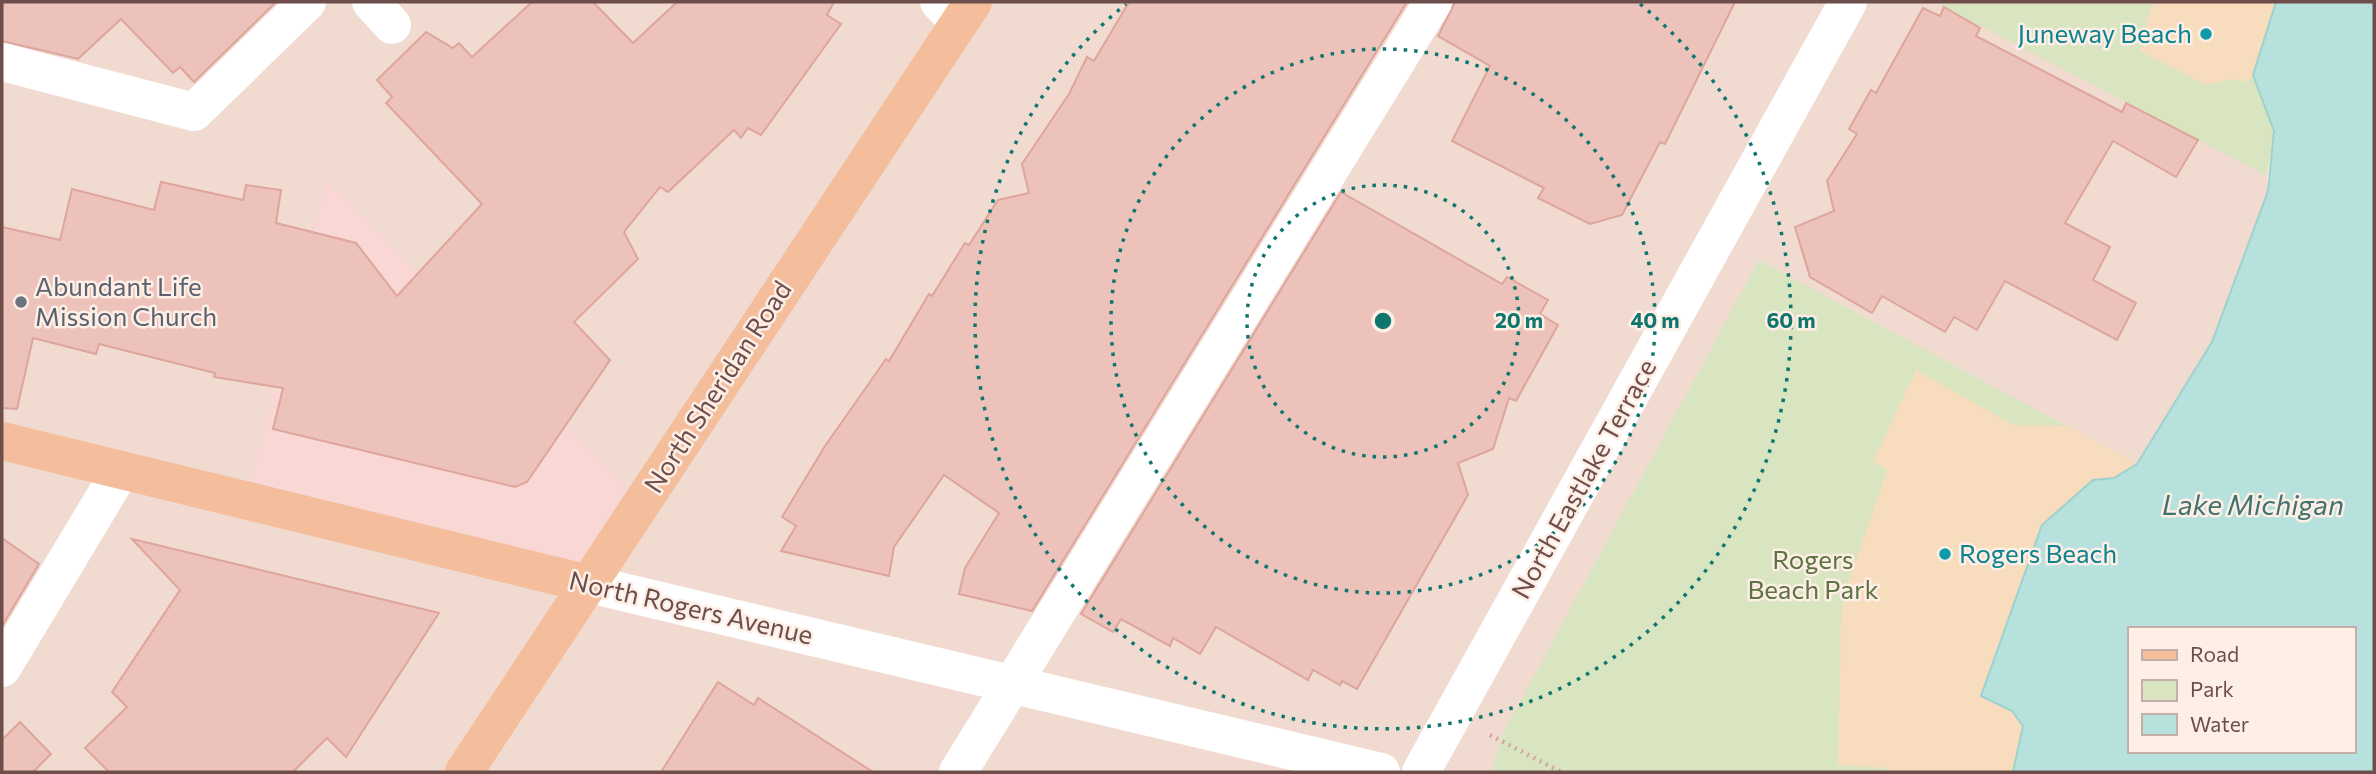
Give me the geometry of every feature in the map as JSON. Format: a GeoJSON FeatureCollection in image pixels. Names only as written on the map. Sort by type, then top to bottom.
{"type":"FeatureCollection","features":[{"type":"Feature","properties":{"kind":"main road","name":"North Sheridan Road"},"geometry":{"type":"LineString","coordinates":[[464,772],[589,584],[957,9]]}},
{"type":"Feature","properties":{"kind":"main road","name":"North Rogers Avenue"},"geometry":{"type":"LineString","coordinates":[[2,441],[589,584]]}},
{"type":"Feature","properties":{"kind":"street"},"geometry":{"type":"LineString","coordinates":[[2,62],[194,112],[307,2]]}},
{"type":"Feature","properties":{"kind":"street"},"geometry":{"type":"LineString","coordinates":[[958,772],[1015,685],[1433,2]]}},
{"type":"Feature","properties":{"kind":"street","name":"North Eastlake Terrace"},"geometry":{"type":"LineString","coordinates":[[1421,772],[1848,2]]}},
{"type":"Feature","properties":{"kind":"street"},"geometry":{"type":"LineString","coordinates":[[2,668],[121,470]]}},
{"type":"Feature","properties":{"kind":"street","name":"North Rogers Avenue"},"geometry":{"type":"LineString","coordinates":[[589,584],[1381,772]]}},
{"type":"Feature","properties":{"kind":"path"},"geometry":{"type":"LineString","coordinates":[[1490,735],[1561,772]]}},
{"type":"Feature","properties":{"kind":"shaded area"},"geometry":{"type":"Polygon","coordinates":[[[2,2],[1938,2],[2267,176],[2268,191],[2212,342],[2137,464],[2069,426],[1500,739],[1492,772],[2,772],[2,2]]]}},
{"type":"Feature","properties":{"kind":"shaded area"},"geometry":{"type":"Polygon","coordinates":[[[327,181],[632,491],[586,569],[249,486],[327,181]]]}},
{"type":"Feature","properties":{"kind":"green space"},"geometry":{"type":"Polygon","coordinates":[[[1935,2],[2276,2],[2253,75],[2274,131],[2267,176],[1935,2]]]}},
{"type":"Feature","properties":{"kind":"green space","name":"Rogers Beach Park"},"geometry":{"type":"Polygon","coordinates":[[[1759,260],[2137,464],[1981,695],[2013,772],[1492,772],[1500,739],[1759,260]]]}},
{"type":"Feature","properties":{"kind":"sand","name":"Juneway Beach"},"geometry":{"type":"Polygon","coordinates":[[[2152,2],[2276,2],[2253,75],[2246,82],[2232,79],[2206,85],[2140,51],[2152,2]]]}},
{"type":"Feature","properties":{"kind":"sand","name":"Rogers Beach"},"geometry":{"type":"Polygon","coordinates":[[[1916,370],[2014,425],[2069,426],[2137,464],[2114,478],[2093,480],[1981,696],[2012,711],[2023,726],[2013,772],[1887,772],[1886,768],[1838,765],[1841,617],[1848,583],[1887,470],[1873,461],[1916,370]]]}},
{"type":"Feature","properties":{"kind":"water","name":"Lake Michigan"},"geometry":{"type":"Polygon","coordinates":[[[2276,2],[2374,2],[2374,772],[2013,772],[2023,726],[2012,711],[1981,696],[2042,525],[2093,480],[2114,478],[2137,464],[2212,342],[2268,191],[2274,131],[2253,75],[2276,2]]]}},
{"type":"Feature","properties":{"kind":"building"},"geometry":{"type":"Polygon","coordinates":[[[2,2],[276,2],[194,82],[180,67],[173,73],[121,19],[78,59],[2,41],[2,2]]]}},
{"type":"Feature","properties":{"kind":"building"},"geometry":{"type":"Polygon","coordinates":[[[532,2],[593,2],[633,43],[677,2],[834,2],[827,15],[841,24],[761,135],[748,128],[741,138],[734,130],[668,192],[660,187],[624,232],[638,259],[574,322],[610,360],[527,482],[515,487],[273,429],[283,388],[214,377],[215,373],[99,344],[96,354],[33,338],[17,409],[2,408],[2,227],[60,240],[72,189],[154,210],[161,182],[243,200],[246,185],[281,190],[276,223],[356,243],[397,296],[482,204],[386,103],[392,97],[377,80],[426,32],[453,48],[459,43],[472,57],[532,2]]]}},
{"type":"Feature","properties":{"kind":"building"},"geometry":{"type":"Polygon","coordinates":[[[1129,2],[1407,2],[1032,611],[959,594],[965,568],[999,513],[944,475],[894,547],[889,576],[781,551],[796,526],[782,517],[825,446],[886,359],[889,361],[929,294],[932,296],[965,243],[969,245],[998,200],[1029,193],[1022,164],[1069,94],[1087,57],[1094,61],[1129,2]]]}},
{"type":"Feature","properties":{"kind":"building"},"geometry":{"type":"Polygon","coordinates":[[[1455,2],[1735,2],[1665,144],[1660,142],[1622,215],[1590,224],[1538,198],[1544,188],[1452,141],[1490,66],[1438,36],[1455,2]]]}},
{"type":"Feature","properties":{"kind":"building"},"geometry":{"type":"Polygon","coordinates":[[[1944,7],[1980,28],[1976,36],[2122,112],[2126,103],[2198,140],[2176,177],[2113,141],[2065,223],[2110,247],[2093,280],[2136,303],[2117,340],[2005,281],[1977,330],[1954,317],[1945,332],[1882,296],[1872,313],[1810,277],[1795,227],[1834,211],[1827,181],[1857,134],[1849,129],[1871,90],[1876,93],[1923,8],[1940,16],[1944,7]]]}},
{"type":"Feature","properties":{"kind":"building"},"geometry":{"type":"Polygon","coordinates":[[[1341,192],[1502,284],[1507,277],[1548,300],[1540,314],[1558,325],[1516,401],[1509,398],[1493,449],[1458,463],[1468,495],[1357,689],[1342,681],[1340,685],[1313,670],[1308,680],[1216,627],[1200,654],[1173,638],[1170,646],[1121,619],[1113,632],[1081,614],[1341,192]]]}},
{"type":"Feature","properties":{"kind":"building"},"geometry":{"type":"Polygon","coordinates":[[[2,538],[39,564],[2,626],[2,538]]]}},
{"type":"Feature","properties":{"kind":"building"},"geometry":{"type":"Polygon","coordinates":[[[132,539],[439,613],[346,757],[327,738],[293,772],[109,772],[85,748],[127,707],[112,692],[180,590],[132,539]]]}},
{"type":"Feature","properties":{"kind":"building"},"geometry":{"type":"Polygon","coordinates":[[[718,682],[754,705],[758,698],[873,772],[661,772],[718,682]]]}},
{"type":"Feature","properties":{"kind":"building"},"geometry":{"type":"Polygon","coordinates":[[[20,722],[51,754],[33,772],[2,772],[2,740],[20,722]]]}},
{"type":"Feature","properties":{"kind":"place","name":"Juneway Beach"},"geometry":{"type":"Point","coordinates":[2206,34]}},
{"type":"Feature","properties":{"kind":"place","name":"Abundant Life Mission Church"},"geometry":{"type":"Point","coordinates":[21,302]}},
{"type":"Feature","properties":{"kind":"place","name":"Rogers Beach"},"geometry":{"type":"Point","coordinates":[1945,554]}}]}
